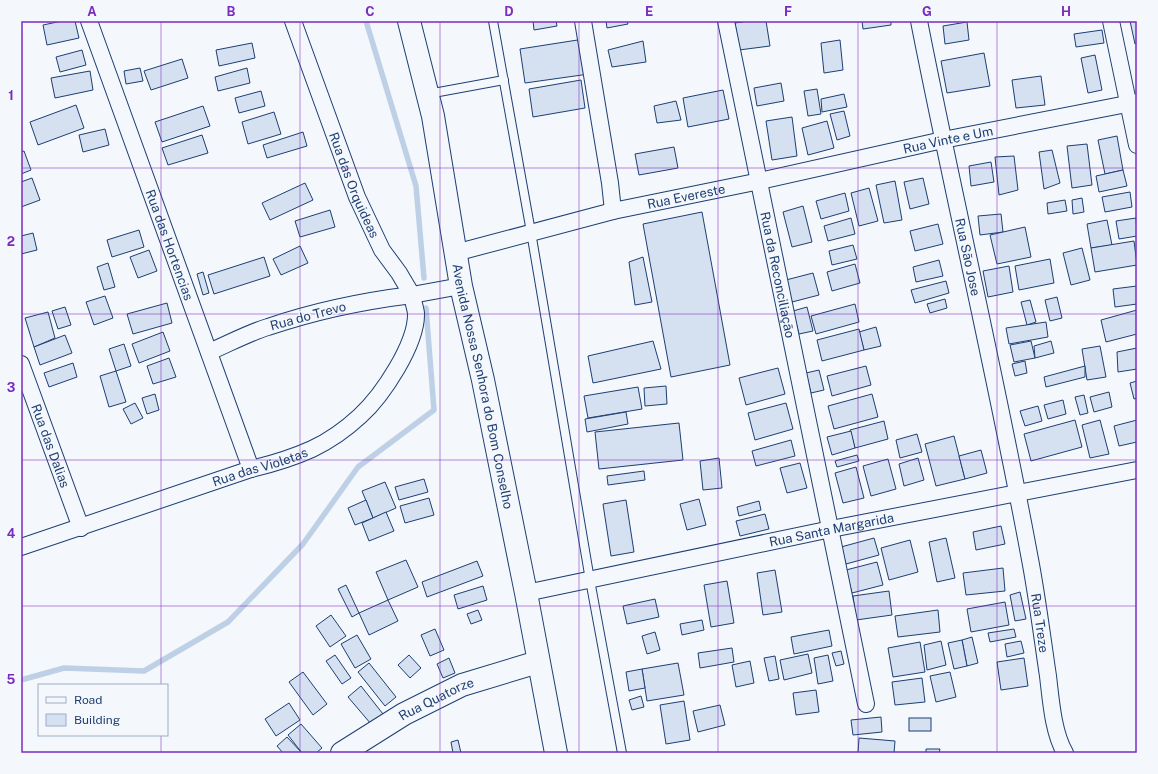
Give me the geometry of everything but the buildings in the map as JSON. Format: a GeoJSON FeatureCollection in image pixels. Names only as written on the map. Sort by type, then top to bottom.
{"type":"FeatureCollection","features":[{"type":"Feature","properties":{"kind":"main road","name":"Avenida Nossa Senhora do Bom Conselho"},"geometry":{"type":"LineString","coordinates":[[409,21],[433,116],[461,286],[483,380],[526,593],[556,753]]}},
{"type":"Feature","properties":{"kind":"main road","name":"Rua Quatorze"},"geometry":{"type":"LineString","coordinates":[[342,753],[404,714],[462,685],[538,662]]}},
{"type":"Feature","properties":{"kind":"street","name":"Rua das Hortencias"},"geometry":{"type":"LineString","coordinates":[[89,21],[251,469]]}},
{"type":"Feature","properties":{"kind":"street","name":"Rua das Orquideas"},"geometry":{"type":"LineString","coordinates":[[293,21],[357,198],[382,250],[399,273],[412,295]]}},
{"type":"Feature","properties":{"kind":"street"},"geometry":{"type":"LineString","coordinates":[[582,21],[610,183],[613,211]]}},
{"type":"Feature","properties":{"kind":"street","name":"Rua da Reconciliação"},"geometry":{"type":"LineString","coordinates":[[726,21],[866,704]]}},
{"type":"Feature","properties":{"kind":"street","name":"Rua São Jose"},"geometry":{"type":"LineString","coordinates":[[919,21],[1017,492]]}},
{"type":"Feature","properties":{"kind":"street"},"geometry":{"type":"LineString","coordinates":[[1111,21],[1133,103],[1137,145]]}},
{"type":"Feature","properties":{"kind":"street","name":"Rua Vinte e Um"},"geometry":{"type":"LineString","coordinates":[[760,181],[943,140],[1133,103]]}},
{"type":"Feature","properties":{"kind":"street","name":"Rua Evereste"},"geometry":{"type":"LineString","coordinates":[[455,253],[613,211],[760,181]]}},
{"type":"Feature","properties":{"kind":"street"},"geometry":{"type":"LineString","coordinates":[[412,295],[461,286]]}},
{"type":"Feature","properties":{"kind":"street","name":"Rua do Trevo"},"geometry":{"type":"LineString","coordinates":[[209,352],[266,327],[300,317],[342,306],[378,299],[412,295]]}},
{"type":"Feature","properties":{"kind":"street","name":"Rua das Violetas"},"geometry":{"type":"LineString","coordinates":[[21,547],[81,528],[251,469],[284,461],[313,449],[337,434],[361,416],[382,391],[401,362],[412,336],[416,314],[412,295]]}},
{"type":"Feature","properties":{"kind":"street","name":"Rua das Dalias"},"geometry":{"type":"LineString","coordinates":[[21,364],[81,528]]}},
{"type":"Feature","properties":{"kind":"street","name":"Rua Santa Margarida"},"geometry":{"type":"LineString","coordinates":[[526,593],[831,529],[1137,470]]}},
{"type":"Feature","properties":{"kind":"street","name":"Rua Treze"},"geometry":{"type":"LineString","coordinates":[[1017,492],[1035,587],[1054,719],[1065,753]]}},
{"type":"Feature","properties":{"kind":"street"},"geometry":{"type":"LineString","coordinates":[[547,753],[549,715]]}},
{"type":"Feature","properties":{"kind":"lane"},"geometry":{"type":"LineString","coordinates":[[493,21],[531,232],[590,580],[622,753]]}},
{"type":"Feature","properties":{"kind":"lane"},"geometry":{"type":"LineString","coordinates":[[427,94],[504,80]]}},
{"type":"Feature","properties":{"kind":"waterway"},"geometry":{"type":"LineString","coordinates":[[366,21],[416,186],[424,278]]}},
{"type":"Feature","properties":{"kind":"waterway"},"geometry":{"type":"LineString","coordinates":[[21,680],[64,668],[144,671],[228,622],[303,544],[358,467],[434,410],[426,308]]}}]}
